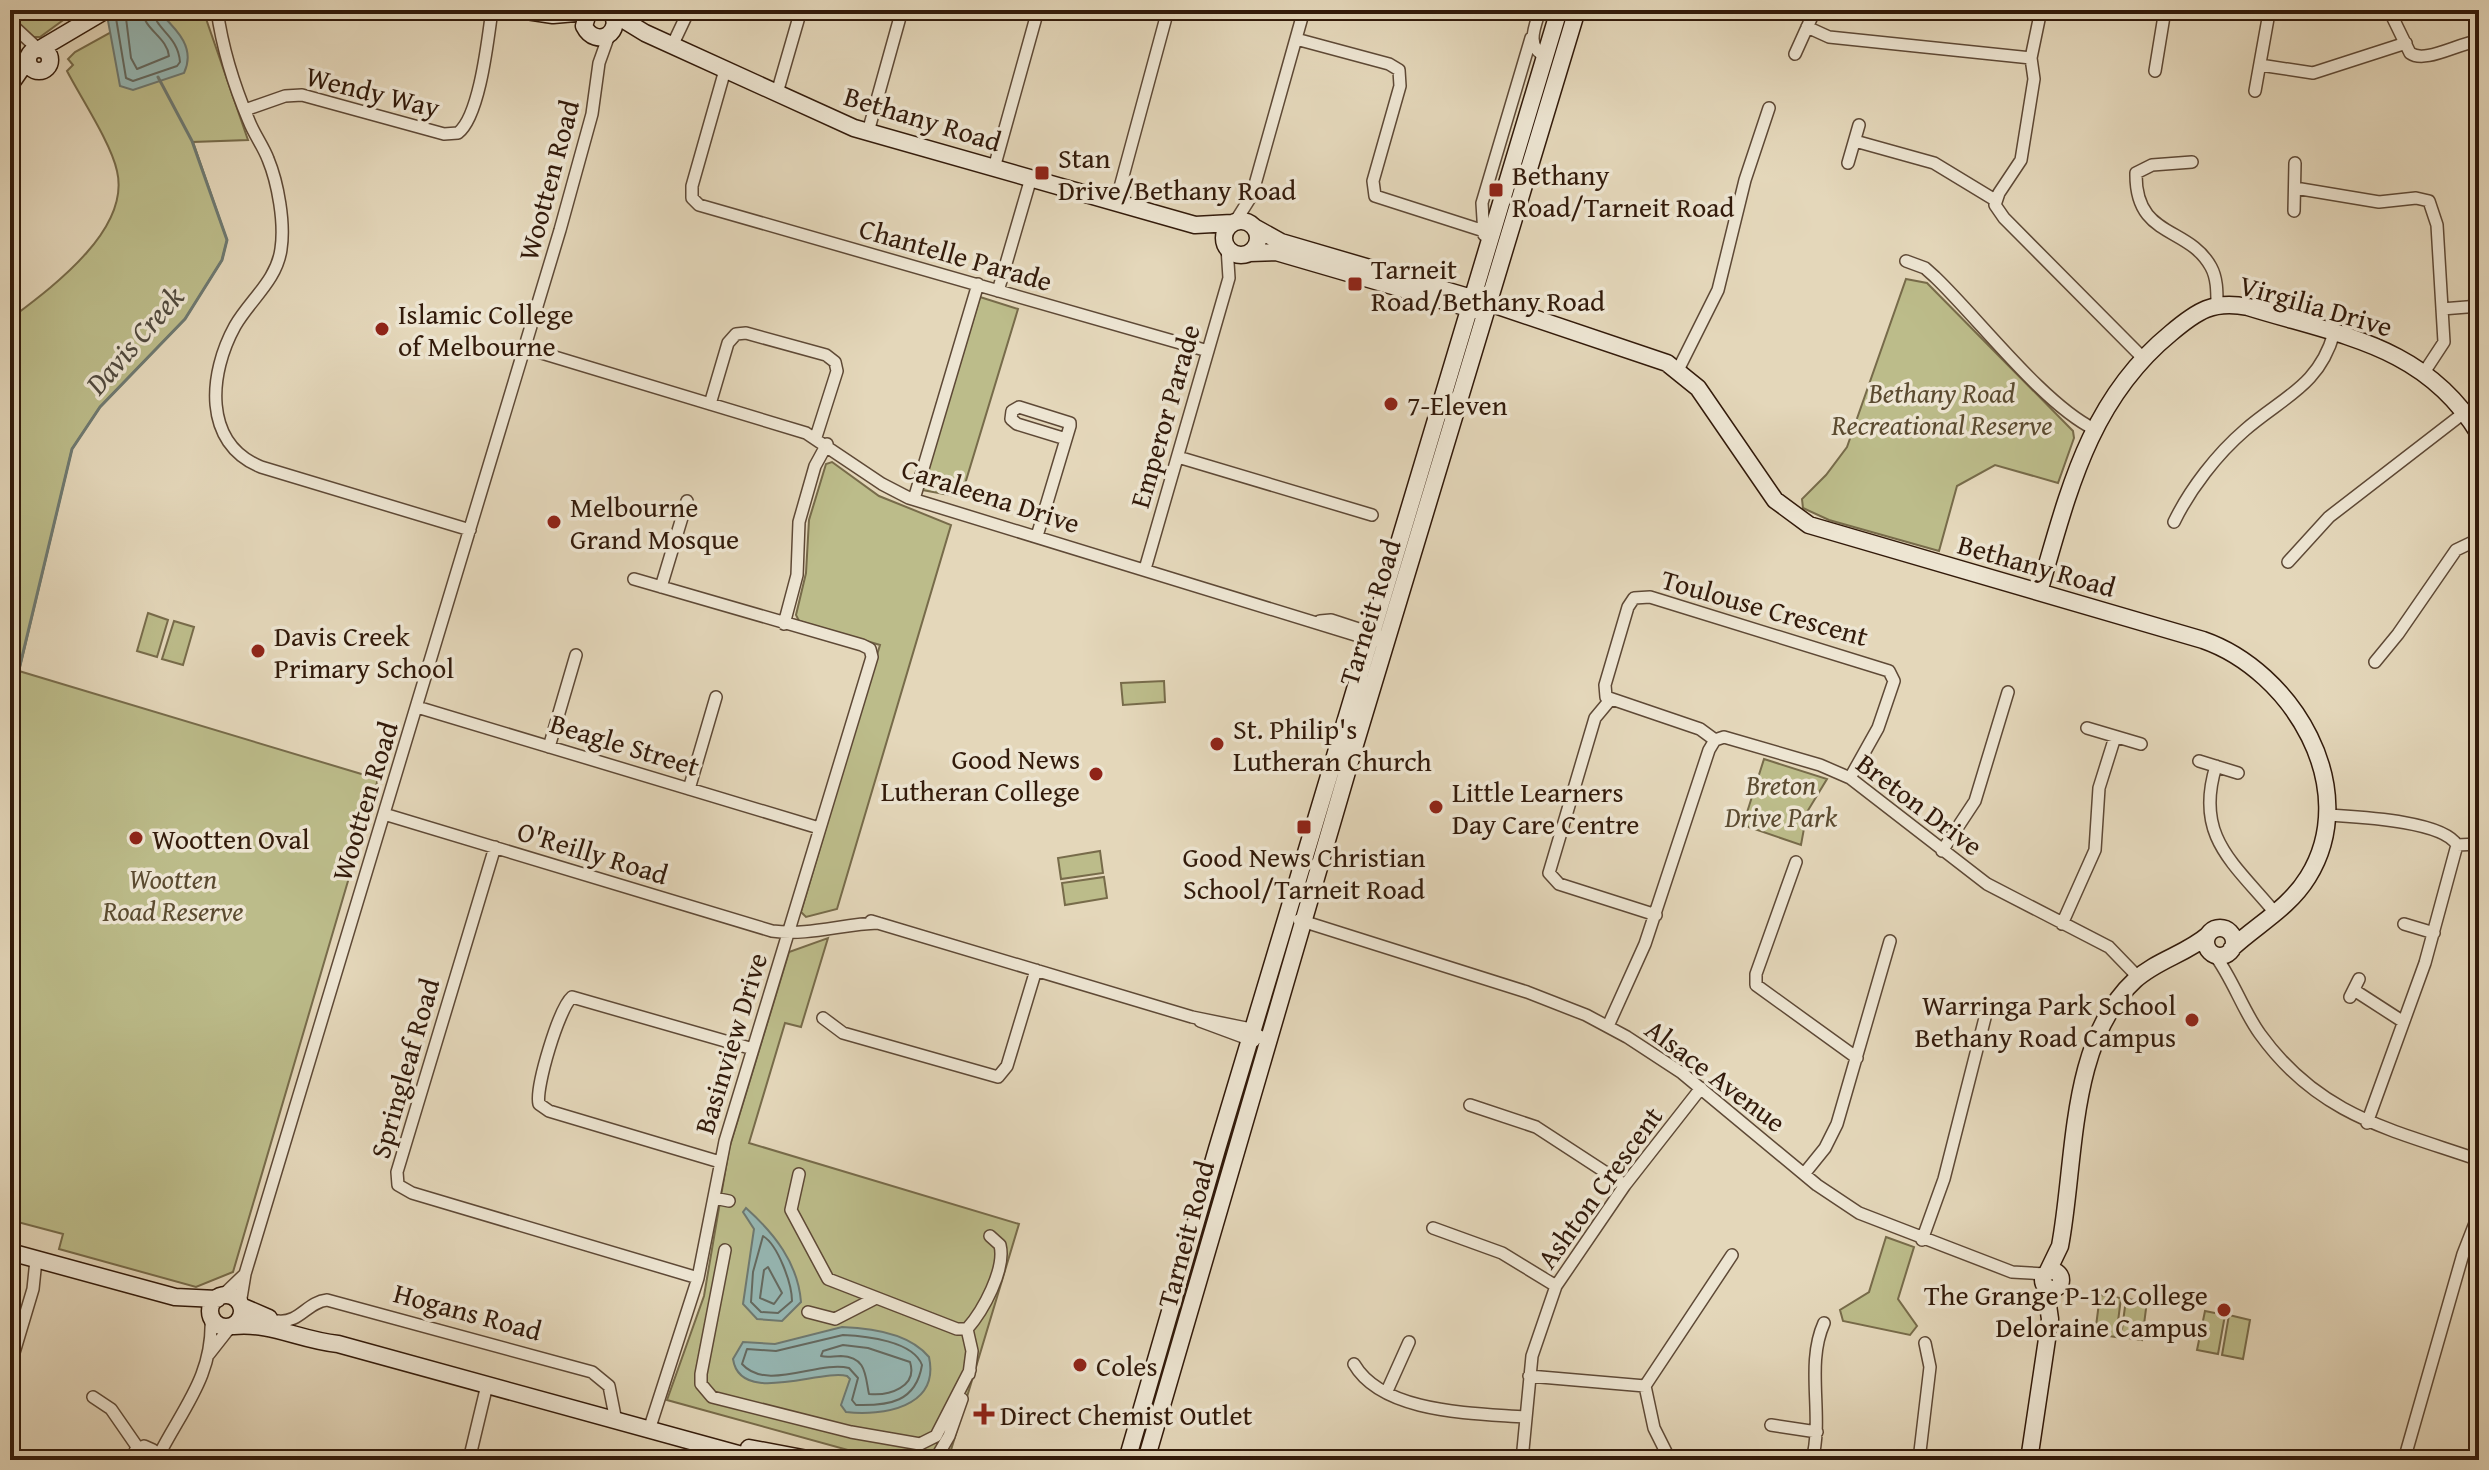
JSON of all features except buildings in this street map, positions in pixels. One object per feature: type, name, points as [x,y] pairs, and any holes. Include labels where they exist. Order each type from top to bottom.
[{"type":"street","points":[[13,83],[37,57],[106,10]]},
{"type":"street","name":"Wendy Way","points":[[245,110],[285,96],[302,95],[444,134],[458,133],[467,122],[478,85],[492,10]]},
{"type":"street","points":[[520,10],[553,15],[588,11]]},
{"type":"street","points":[[672,46],[689,10]]},
{"type":"street","points":[[777,93],[801,10]]},
{"type":"street","points":[[868,132],[902,10]]},
{"type":"street","points":[[994,168],[1038,10]]},
{"type":"street","points":[[1116,202],[1168,10]]},
{"type":"street","points":[[1243,224],[1304,10]]},
{"type":"street","name":"Tarneit Road","points":[[1485,233],[1482,203],[1540,10]]},
{"type":"street","name":"Tarneit Road","points":[[1146,1460],[1303,924],[1377,638],[1470,303],[1485,233],[1559,10]]},
{"type":"street","points":[[1531,38],[1538,52],[1545,56],[1558,49],[1570,10]]},
{"type":"street","name":"Tarneit Road","points":[[1127,1460],[1286,920],[1488,308],[1577,10]]},
{"type":"street","points":[[1995,200],[2021,160],[2034,79],[2031,58],[2041,10]]},
{"type":"street","points":[[2155,71],[2165,10]]},
{"type":"street","points":[[2389,10],[2410,53],[2422,59],[2453,45],[2479,41]]},
{"type":"street","points":[[588,11],[583,21],[588,33]]},
{"type":"street","points":[[611,34],[616,23],[612,12]]},
{"type":"street","name":"Bethany Road","points":[[612,12],[672,46],[868,132],[1195,225],[1243,224],[1281,242],[1470,303]]},
{"type":"street","points":[[1795,54],[1814,12]]},
{"type":"street","points":[[2255,91],[2269,13]]},
{"type":"street","points":[[216,14],[245,110],[271,165],[282,244],[275,270],[235,328],[221,360],[216,408],[223,436],[240,456],[261,467],[470,530]]},
{"type":"street","points":[[553,15],[588,33]]},
{"type":"street","points":[[1807,27],[1829,37],[2031,58]]},
{"type":"street","points":[[14,28],[37,57]]},
{"type":"street","name":"Bethany Road","points":[[588,33],[600,38],[611,34],[645,33]]},
{"type":"street","name":"Wootten Road","points":[[588,33],[599,63]]},
{"type":"street","name":"Wootten Road","points":[[241,1305],[245,1274],[525,348],[592,114],[599,63],[611,34]]},
{"type":"street","points":[[1296,39],[1389,64],[1399,70],[1401,80],[1373,191],[1386,202],[1485,233]]},
{"type":"street","points":[[2260,65],[2313,73],[2406,43]]},
{"type":"street","name":"Chantelle Parade","points":[[725,70],[692,186],[692,198],[703,207],[1208,351]]},
{"type":"street","points":[[1678,370],[1718,290],[1745,180],[1769,108]]},
{"type":"street","points":[[1848,163],[1859,125]]},
{"type":"street","points":[[1855,141],[1934,163],[1995,200],[2004,218],[2142,357]]},
{"type":"street","points":[[2192,162],[2152,165],[2136,173],[2136,182],[2150,219],[2159,229],[2192,245],[2209,263],[2216,278],[2217,304]]},
{"type":"street","points":[[2294,211],[2295,163]]},
{"type":"street","points":[[998,291],[1031,178]]},
{"type":"street","points":[[2295,188],[2379,202],[2416,198],[2429,201],[2437,225],[2444,342],[2425,371]]},
{"type":"street","points":[[1243,224],[1258,241],[1248,254],[1233,253],[1226,246],[1226,230],[1243,224]]},
{"type":"street","name":"Bethany Road","points":[[1195,225],[1226,246]]},
{"type":"street","name":"Emperor Parade","points":[[1145,569],[1229,278],[1226,246]]},
{"type":"street","name":"Bethany Road","points":[[1248,254],[1276,252],[1470,303],[1648,355],[1678,370],[1706,399],[1764,485],[1797,519],[1826,532],[2216,644],[2257,668],[2283,696],[2313,746],[2324,777],[2327,815],[2321,848],[2309,876],[2276,914],[2219,948]]},
{"type":"street","name":"Emperor Parade","points":[[1229,278],[1248,254]]},
{"type":"street","points":[[1906,261],[1935,277],[2036,381],[2075,418],[2094,429]]},
{"type":"street","points":[[914,499],[978,284]]},
{"type":"street","name":"Virgilia Drive","points":[[2039,592],[2075,473],[2094,429],[2142,357],[2198,310],[2217,304],[2248,307],[2383,349],[2425,371],[2465,412],[2479,434]]},
{"type":"street","points":[[2442,309],[2479,306]]},
{"type":"street","points":[[710,404],[728,343],[736,334],[744,332],[826,355],[835,362],[837,371],[822,441],[799,522],[797,575],[784,624]]},
{"type":"street","points":[[2174,522],[2185,501],[2229,445],[2320,370],[2334,333]]},
{"type":"street","name":"Caraleena Drive","points":[[525,348],[822,441],[882,484],[914,499],[1377,638]]},
{"type":"street","points":[[1037,536],[1070,426],[1065,420],[1019,407],[1012,411],[1011,419],[1017,424],[1066,439]]},
{"type":"street","points":[[2288,562],[2329,517],[2465,412]]},
{"type":"street","points":[[1178,457],[1372,515]]},
{"type":"street","points":[[661,587],[687,501]]},
{"type":"street","points":[[2375,662],[2456,550],[2479,539]]},
{"type":"street","name":"Basinview Drive","points":[[634,579],[843,642],[864,655],[865,672],[720,1162],[698,1278],[657,1432]]},
{"type":"street","name":"Toulouse Crescent","points":[[1610,700],[1604,693],[1605,685],[1628,607],[1639,597],[1650,597],[1881,667],[1893,675],[1893,687],[1878,728],[1850,778]]},
{"type":"street","points":[[549,747],[576,655]]},
{"type":"street","points":[[1942,851],[1975,801],[2008,692]]},
{"type":"street","points":[[689,789],[716,697]]},
{"type":"street","points":[[1608,1026],[1631,981],[1656,915],[1715,740],[1700,729],[1610,700],[1595,718],[1549,873],[1559,884],[1656,915]]},
{"type":"street","name":"Beagle Street","points":[[417,707],[819,828]]},
{"type":"street","points":[[2087,728],[2141,744]]},
{"type":"street","points":[[2062,924],[2095,850],[2099,788],[2115,737]]},
{"type":"street","name":"Breton Drive","points":[[1715,740],[1730,738],[1820,765],[1850,778],[1942,851],[2003,894],[2118,953],[2138,977]]},
{"type":"street","points":[[2199,761],[2238,773]]},
{"type":"street","points":[[2216,766],[2208,799],[2211,827],[2276,914]]},
{"type":"street","name":"O'Reilly Road","points":[[384,814],[764,929],[789,932],[842,918],[861,918],[1268,1041]]},
{"type":"street","points":[[2327,815],[2403,823],[2449,836],[2457,845]]},
{"type":"street","points":[[2457,845],[2479,844]]},
{"type":"street","points":[[2367,1123],[2434,933],[2457,845]]},
{"type":"street","name":"Springleaf Road","points":[[495,847],[397,1172],[398,1185],[412,1193],[698,1278]]},
{"type":"street","points":[[1796,862],[1756,974],[1756,985],[1857,1058]]},
{"type":"street","name":"Alsace Avenue","points":[[1286,920],[1546,998],[1608,1026],[1701,1088],[1804,1174],[1859,1213],[1922,1240],[2027,1275],[2050,1279]]},
{"type":"street","points":[[2404,923],[2434,933]]},
{"type":"street","points":[[2252,930],[2218,928],[2219,948],[2231,981],[2257,1030],[2278,1058],[2317,1094],[2367,1123],[2479,1160]]},
{"type":"street","points":[[1804,1174],[1835,1131],[1890,941]]},
{"type":"street","points":[[2029,1460],[2050,1309],[2050,1279],[2058,1253],[2090,1051],[2112,1006],[2138,977],[2189,948],[2219,948]]},
{"type":"street","points":[[823,1018],[843,1033],[998,1077],[1007,1066],[1036,970]]},
{"type":"street","points":[[2354,989],[2380,1010],[2402,1021]]},
{"type":"street","points":[[720,1162],[549,1111],[539,1104],[539,1090],[563,1009],[572,997],[753,1049]]},
{"type":"street","points":[[1922,1240],[1944,1179],[1988,1006]]},
{"type":"street","name":"Ashton Crescent","points":[[1522,1460],[1529,1376],[1538,1334],[1556,1286],[1625,1185],[1701,1088]]},
{"type":"street","points":[[1470,1105],[1536,1127],[1625,1185]]},
{"type":"street","points":[[799,1174],[791,1210],[822,1272],[833,1284],[957,1329],[967,1329]]},
{"type":"street","points":[[714,1198],[729,1201]]},
{"type":"street","points":[[2404,1460],[2463,1254],[2479,1213]]},
{"type":"street","points":[[1433,1228],[1502,1253],[1556,1286]]},
{"type":"street","points":[[967,1329],[981,1310],[1002,1257],[1000,1245],[990,1236]]},
{"type":"street","points":[[725,1250],[701,1374],[701,1384],[712,1397],[851,1432],[920,1444],[936,1436],[970,1370]]},
{"type":"street","points":[[10,1252],[175,1297],[211,1316],[220,1326],[265,1324],[304,1339],[338,1344]]},
{"type":"street","points":[[1670,1460],[1654,1428],[1645,1386],[1732,1255]]},
{"type":"street","points":[[10,1366],[41,1261]]},
{"type":"street","name":"Wootten Road","points":[[219,1298],[245,1274]]},
{"type":"street","points":[[175,1297],[234,1297],[253,1314],[338,1344],[760,1460]]},
{"type":"street","points":[[157,1460],[191,1404],[208,1356],[211,1307],[219,1298]]},
{"type":"street","points":[[808,1312],[835,1319],[875,1299]]},
{"type":"street","name":"Hogans Road","points":[[278,1321],[296,1319],[314,1303],[327,1300],[592,1372],[609,1386],[616,1421]]},
{"type":"street","points":[[208,1356],[242,1315],[241,1305]]},
{"type":"street","points":[[1812,1460],[1817,1432],[1817,1346],[1824,1323]]},
{"type":"street","points":[[935,1460],[949,1436],[970,1370],[971,1339],[967,1329]]},
{"type":"street","points":[[1387,1391],[1409,1342]]},
{"type":"street","points":[[1919,1460],[1930,1367],[1925,1343]]},
{"type":"street","points":[[1354,1364],[1365,1379],[1427,1408],[1525,1417]]},
{"type":"street","points":[[1529,1376],[1645,1386]]},
{"type":"street","points":[[469,1460],[491,1386]]},
{"type":"street","points":[[93,1397],[111,1409],[136,1454]]},
{"type":"street","points":[[1771,1425],[1817,1432]]},
{"type":"street","points":[[657,1432],[813,1460]]},
{"type":"street","points":[[136,1454],[170,1435]]},
{"type":"street","points":[[136,1454],[154,1451],[157,1460]]},
{"type":"green space","points":[[10,10],[77,10],[40,37],[33,37],[21,28]]},
{"type":"green space","name":"Wootten Road Reserve","points":[[134,10],[204,13],[248,140],[193,142],[227,240],[222,260],[185,319],[100,407],[72,449],[19,671],[378,779],[233,1272],[196,1287],[59,1249],[63,1234],[10,1220],[10,319],[84,256],[112,215],[118,193],[114,160],[67,71],[73,65],[68,59],[75,52],[135,19]]},
{"type":"green space","name":"Bethany Road Recreational Reserve","points":[[1906,279],[1927,283],[2073,431],[2074,438],[2058,483],[1995,465],[1957,486],[1939,551],[1829,520],[1803,508],[1802,499],[1826,475],[1847,447]]},
{"type":"green space","points":[[980,297],[1018,309],[961,497],[922,490]]},
{"type":"green space","points":[[832,462],[879,496],[951,525],[837,909],[806,917],[801,912],[880,645],[799,621],[796,615],[806,573],[809,520],[826,464]]},
{"type":"green space","points":[[148,613],[168,620],[157,657],[137,651]]},
{"type":"green space","points":[[174,621],[194,627],[183,665],[162,659]]},
{"type":"green space","points":[[1164,681],[1165,702],[1123,705],[1121,683]]},
{"type":"green space","name":"Breton Drive Park","points":[[1764,759],[1827,779],[1807,812],[1801,845],[1743,825]]},
{"type":"green space","points":[[1100,851],[1103,873],[1061,879],[1058,858]]},
{"type":"green space","points":[[1104,877],[1107,898],[1065,905],[1062,883]]},
{"type":"green space","points":[[828,938],[801,1027],[785,1023],[749,1143],[1019,1224],[948,1460],[884,1460],[667,1400],[704,1296],[729,1149],[789,952]]},
{"type":"green space","points":[[1886,1237],[1914,1247],[1898,1299],[1917,1326],[1910,1335],[1843,1321],[1840,1310],[1869,1292]]},
{"type":"green space","points":[[2100,1295],[2121,1298],[2116,1337],[2095,1334]]},
{"type":"green space","points":[[2126,1299],[2147,1301],[2142,1340],[2121,1337]]},
{"type":"green space","points":[[2205,1311],[2225,1315],[2218,1354],[2197,1350]]},
{"type":"green space","points":[[2229,1315],[2250,1320],[2243,1359],[2222,1355]]},
{"type":"water","points":[[106,10],[160,13],[183,40],[188,55],[184,73],[133,90],[120,86]]},
{"type":"water","points":[[746,1208],[775,1238],[795,1274],[801,1302],[782,1321],[757,1319],[743,1304],[754,1229],[743,1212]]},
{"type":"water","points":[[842,1327],[889,1334],[921,1349],[929,1357],[930,1374],[926,1388],[917,1398],[891,1410],[846,1412],[841,1405],[850,1379],[847,1376],[765,1383],[750,1380],[739,1373],[733,1359],[743,1342],[775,1344]]},
{"type":"waterway","name":"Davis Creek","points":[[10,707],[72,449],[100,407],[185,319],[222,260],[227,240],[192,141],[158,77]]},
{"type":"place","name":"Stan Drive/Bethany Road","points":[[1042,173]]},
{"type":"place","name":"Bethany Road/Tarneit Road","points":[[1496,190]]},
{"type":"place","name":"Tarneit Road/Bethany Road","points":[[1355,284]]},
{"type":"place","name":"Islamic College of Melbourne","points":[[382,329]]},
{"type":"place","name":"7-Eleven","points":[[1391,404]]},
{"type":"place","name":"Melbourne Grand Mosque","points":[[554,522]]},
{"type":"place","name":"Davis Creek Primary School","points":[[258,651]]},
{"type":"place","name":"St. Philip's Lutheran Church","points":[[1217,744]]},
{"type":"place","name":"Good News Lutheran College","points":[[1096,774]]},
{"type":"place","name":"Little Learners Day Care Centre","points":[[1436,807]]},
{"type":"place","name":"Good News Christian School/Tarneit Road","points":[[1304,827]]},
{"type":"place","name":"Wootten Oval","points":[[136,838]]},
{"type":"place","name":"Warringa Park School Bethany Road Campus","points":[[2192,1020]]},
{"type":"place","name":"The Grange P-12 College Deloraine Campus","points":[[2224,1310]]},
{"type":"place","name":"Coles","points":[[1080,1365]]},
{"type":"place","name":"Direct Chemist Outlet","points":[[984,1414]]}]
